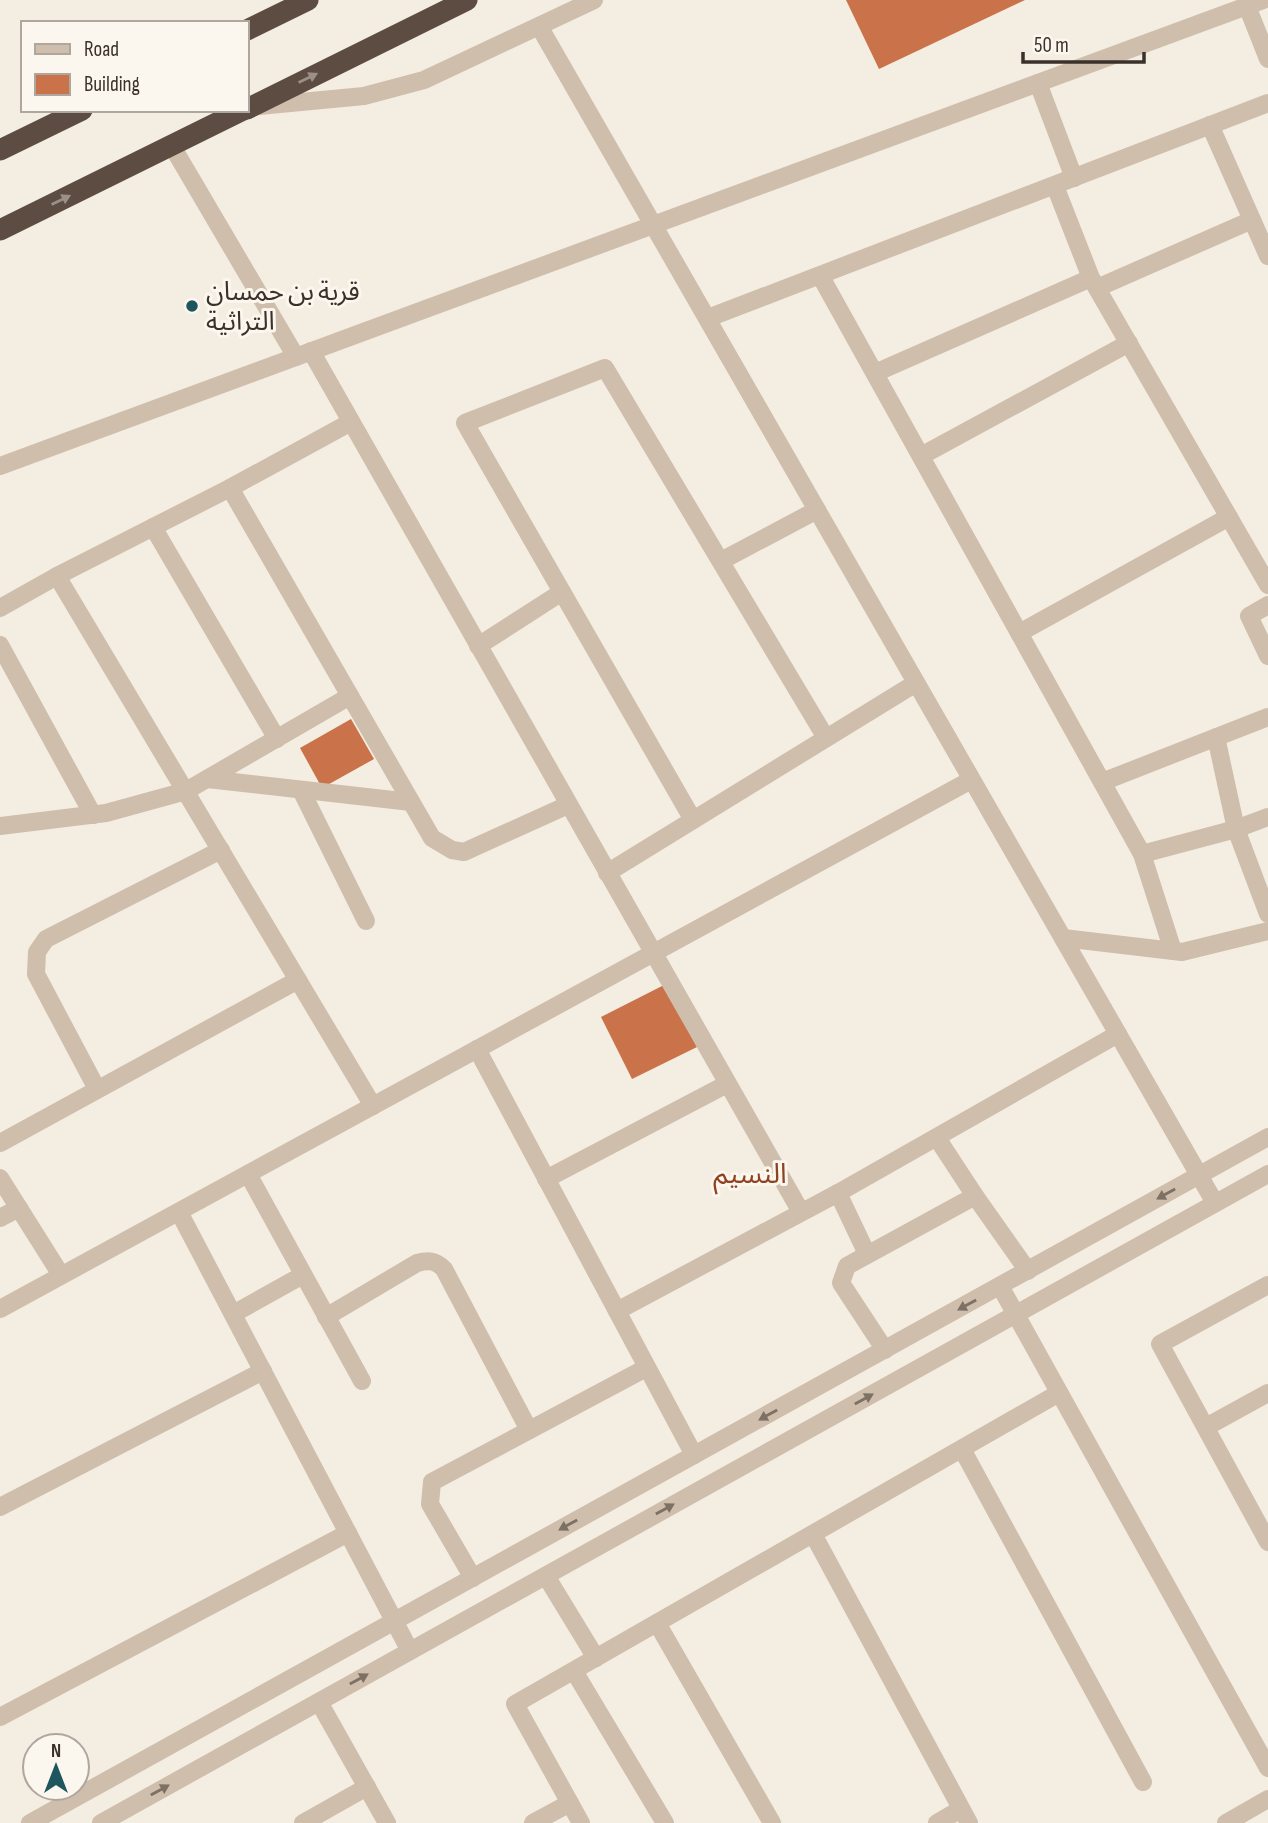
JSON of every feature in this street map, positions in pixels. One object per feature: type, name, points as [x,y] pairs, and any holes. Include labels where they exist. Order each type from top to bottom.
[{"type":"highway","points":[[248,30],[308,0]]},
{"type":"highway","points":[[248,108],[467,0]]},
{"type":"highway","points":[[0,150],[78,112]]},
{"type":"highway","points":[[0,230],[239,112]]},
{"type":"street","points":[[248,108],[364,96],[424,79],[594,0]]},
{"type":"street","points":[[0,466],[1255,3],[1268,59]]},
{"type":"street","points":[[539,26],[1216,1203]]},
{"type":"street","points":[[1038,83],[1074,178]]},
{"type":"street","points":[[708,318],[1268,103]]},
{"type":"street","points":[[1210,125],[1268,257]]},
{"type":"street","points":[[172,146],[303,354],[351,422],[801,1212]]},
{"type":"street","points":[[1055,186],[1094,283],[1268,585]]},
{"type":"street","points":[[875,373],[1252,220]]},
{"type":"street","points":[[821,276],[1142,854],[1173,951]]},
{"type":"street","points":[[921,456],[1129,343]]},
{"type":"street","points":[[693,820],[464,423],[605,368],[826,738]]},
{"type":"street","points":[[0,608],[351,422]]},
{"type":"street","points":[[230,488],[432,838],[452,850],[464,852],[568,805]]},
{"type":"street","points":[[721,561],[817,510]]},
{"type":"street","points":[[1019,633],[1229,517]]},
{"type":"street","points":[[153,527],[277,739]]},
{"type":"street","points":[[57,576],[373,1106]]},
{"type":"street","points":[[478,646],[562,592]]},
{"type":"street","points":[[1268,605],[1249,615],[1268,656]]},
{"type":"street","points":[[0,645],[93,815]]},
{"type":"street","points":[[607,873],[916,683]]},
{"type":"street","points":[[0,826],[93,815],[186,792],[350,696]]},
{"type":"street","points":[[1101,782],[1268,717]]},
{"type":"street","points":[[1216,737],[1236,829],[1268,914]]},
{"type":"street","points":[[207,779],[411,802]]},
{"type":"street","points":[[0,1309],[971,780]]},
{"type":"street","points":[[300,790],[366,922]]},
{"type":"street","points":[[1142,854],[1236,829],[1268,817]]},
{"type":"street","points":[[97,1089],[36,974],[37,952],[46,939],[221,850]]},
{"type":"street","points":[[1063,938],[1182,952],[1268,931]]},
{"type":"street","points":[[0,1143],[298,980]]},
{"type":"street","points":[[617,1311],[838,1193],[1118,1034]]},
{"type":"street","points":[[477,1049],[694,1455]]},
{"type":"street","points":[[546,1179],[727,1084]]},
{"type":"street","points":[[30,1823],[1268,1137]]},
{"type":"street","points":[[937,1138],[1028,1271]]},
{"type":"street","points":[[248,1174],[362,1381]]},
{"type":"street","points":[[101,1823],[1268,1174]]},
{"type":"street","points":[[0,1178],[61,1275]]},
{"type":"street","points":[[838,1193],[867,1254]]},
{"type":"street","points":[[884,1350],[841,1283],[846,1266],[975,1196]]},
{"type":"street","points":[[0,1218],[19,1208]]},
{"type":"street","points":[[179,1212],[410,1651]]},
{"type":"street","points":[[326,1317],[417,1263],[427,1260],[437,1262],[444,1269],[529,1430]]},
{"type":"street","points":[[233,1314],[303,1275]]},
{"type":"street","points":[[1268,1284],[1160,1343],[1206,1427],[1261,1513],[1268,1542]]},
{"type":"street","points":[[1000,1286],[1268,1769]]},
{"type":"street","points":[[473,1578],[430,1504],[432,1482],[646,1368]]},
{"type":"street","points":[[0,1507],[263,1371]]},
{"type":"street","points":[[581,1823],[515,1704],[1059,1393]]},
{"type":"street","points":[[1206,1427],[1268,1393]]},
{"type":"street","points":[[962,1449],[1143,1782]]},
{"type":"street","points":[[0,1717],[348,1532]]},
{"type":"street","points":[[813,1534],[965,1816],[937,1823]]},
{"type":"street","points":[[546,1576],[596,1658]]},
{"type":"street","points":[[657,1623],[772,1823]]},
{"type":"street","points":[[574,1671],[665,1823]]},
{"type":"street","points":[[319,1702],[387,1823]]},
{"type":"street","points":[[303,1823],[367,1787]]},
{"type":"street","points":[[1226,1823],[1268,1799]]},
{"type":"street","points":[[533,1823],[570,1803]]},
{"type":"building","points":[[846,0],[1025,0],[879,69]]},
{"type":"building","points":[[351,719],[374,759],[322,788],[300,748]]},
{"type":"building","points":[[666,984],[697,1047],[632,1079],[601,1017]]},
{"type":"place","name":"قرية بن حمسان التراثية","points":[[192,306]]},
{"type":"district","name":"النسيم","points":[[750,1173]]}]
